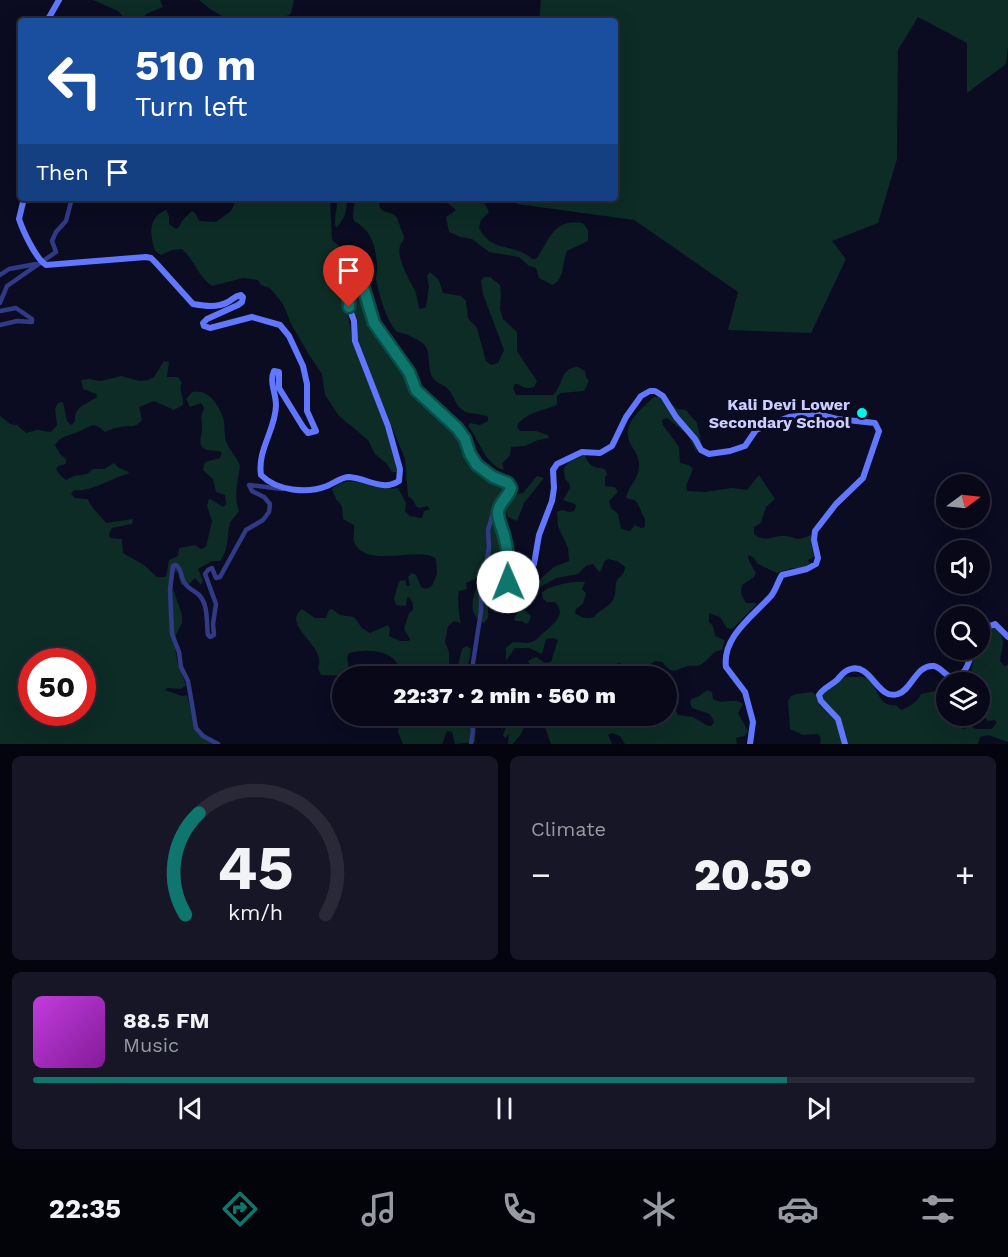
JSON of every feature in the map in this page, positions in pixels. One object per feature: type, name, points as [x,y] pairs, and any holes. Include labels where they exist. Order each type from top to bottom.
[{"type":"main road","points":[[49,18],[59,0]]},
{"type":"main road","points":[[23,201],[19,219],[42,263],[52,266],[151,258],[193,304],[213,306],[228,302],[236,296],[243,297],[242,302],[238,305],[207,319],[203,323],[204,326],[210,328],[252,317],[280,326],[288,336],[303,366],[307,384],[307,411],[316,431],[308,433],[303,427],[279,388],[279,372],[274,371],[272,382],[276,406],[264,445],[260,468],[264,478],[299,491],[320,488],[345,477],[380,485],[399,481],[400,469],[388,426],[355,341],[354,321],[349,307],[349,291],[352,278],[356,277],[362,283],[374,323],[409,372],[416,390],[457,428],[465,439],[477,465],[493,477],[508,483],[511,488],[498,509],[498,516],[509,559],[507,596],[512,598],[534,564],[539,535],[552,501],[553,470],[557,464],[582,452],[600,453],[612,446],[626,417],[641,396],[647,392],[655,391],[663,396],[701,450],[709,454],[745,446],[756,430],[789,417],[818,414],[837,419],[871,422],[878,426],[879,431],[866,473],[815,531],[814,540],[818,558],[816,564],[807,569],[782,574],[772,594],[742,626],[728,651],[726,668],[743,689],[752,717],[750,744]]},
{"type":"main road","points":[[990,626],[995,624],[1008,637]]},
{"type":"main road","points":[[845,744],[838,719],[821,701],[819,695],[846,671],[854,668],[861,669],[886,693],[897,694],[921,671],[929,667],[937,667],[949,676],[961,675],[969,660]]},
{"type":"street","points":[[0,303],[7,286],[56,252],[52,241],[56,232],[66,221],[71,201]]},
{"type":"street","points":[[0,275],[9,269],[42,263]]},
{"type":"street","points":[[0,311],[16,308],[33,322],[17,321],[0,325]]},
{"type":"street","points":[[218,744],[203,736],[196,728],[188,681],[181,667],[179,652],[172,634],[173,566],[180,567],[182,578],[189,590],[197,592],[204,602],[208,635],[210,637],[214,635],[213,624],[216,609],[205,574],[212,568],[216,578],[220,577],[246,530],[263,520],[271,508],[267,500],[255,493],[249,485],[288,488]]},
{"type":"street","points":[[473,666],[489,548],[488,530],[495,507],[503,499]]},
{"type":"street","points":[[471,744],[472,726]]},
{"type":"green space","points":[[93,0],[160,0],[163,7],[146,14],[143,18],[125,18],[118,11]]},
{"type":"green space","points":[[199,0],[294,0],[291,13],[280,18],[226,18]]},
{"type":"green space","points":[[541,0],[1008,0],[1008,47],[1006,64],[967,93],[967,43],[918,17],[898,50],[897,159],[878,223],[832,241],[846,259],[811,333],[728,330],[738,292],[634,220],[517,204],[518,201],[618,201],[618,18],[539,18]]},
{"type":"green space","points":[[236,201],[330,201],[332,240],[344,250],[347,257],[345,296],[352,338],[400,460],[397,472],[392,472],[387,464],[375,454],[368,440],[339,416],[325,395],[322,374],[291,324],[283,304],[270,288],[261,285],[258,280],[243,278],[212,286],[204,279],[182,249],[161,255],[155,251],[151,228],[160,213],[166,210],[169,224],[176,229],[192,211],[199,221],[216,222],[231,211]]},
{"type":"green space","points":[[337,201],[347,201],[346,211],[336,228],[335,221]]},
{"type":"green space","points":[[354,201],[381,201],[379,203],[382,210],[395,215],[404,237],[399,251],[400,257],[416,293],[419,308],[426,307],[429,286],[427,276],[430,272],[439,280],[443,293],[461,296],[466,301],[468,318],[477,328],[486,361],[491,365],[498,363],[504,350],[483,294],[481,281],[484,277],[490,277],[500,285],[500,309],[503,319],[517,332],[517,351],[537,381],[534,387],[529,388],[515,384],[513,388],[516,395],[553,395],[568,370],[578,367],[585,371],[589,381],[584,391],[561,393],[557,396],[557,405],[535,412],[520,422],[517,426],[520,431],[536,431],[548,435],[549,438],[525,446],[511,447],[510,455],[502,464],[504,470],[497,467],[487,457],[468,426],[470,423],[480,425],[488,421],[488,417],[461,409],[448,389],[432,377],[427,349],[424,345],[410,336],[397,332],[393,327],[386,314],[376,279],[374,245],[365,229],[354,221]]},
{"type":"green space","points":[[445,201],[484,201],[489,212],[481,220],[479,228],[484,236],[497,245],[518,251],[532,259],[536,259],[553,232],[565,224],[583,223],[588,230],[588,241],[567,251],[561,275],[552,285],[539,278],[536,268],[529,266],[519,257],[489,252],[472,239],[449,232],[446,217],[456,210]]},
{"type":"green space","points":[[354,284],[358,284],[375,333],[398,363],[417,399],[458,424],[465,432],[481,464],[490,473],[510,482],[517,494],[523,493],[537,476],[544,478],[524,503],[517,521],[508,517],[504,506],[502,521],[511,538],[515,560],[506,598],[495,613],[491,598],[488,597],[488,618],[484,623],[477,618],[474,612],[473,598],[483,568],[475,579],[466,583],[467,589],[459,591],[458,607],[461,623],[454,621],[448,626],[445,642],[449,652],[449,666],[398,666],[392,658],[381,652],[361,651],[349,653],[348,666],[332,666],[332,675],[321,675],[317,652],[297,622],[297,616],[302,609],[315,618],[326,618],[329,610],[332,609],[340,615],[354,617],[362,628],[370,633],[388,625],[389,636],[400,641],[409,641],[404,629],[409,613],[413,610],[413,603],[409,597],[406,606],[396,605],[394,599],[399,581],[405,580],[407,586],[410,586],[408,577],[412,573],[416,575],[421,587],[426,589],[432,586],[437,574],[436,559],[429,555],[382,556],[362,551],[354,542],[354,525],[343,519],[342,506],[332,489],[348,482],[398,488],[406,503],[405,511],[410,516],[422,518],[424,511],[430,509],[427,506],[419,508],[408,496],[405,459],[361,352]]},
{"type":"green space","points":[[164,361],[169,362],[167,377],[178,377],[182,383],[183,405],[174,410],[154,401],[139,407],[142,420],[137,425],[117,427],[105,432],[93,425],[63,438],[55,445],[66,459],[66,464],[56,469],[66,480],[87,474],[93,469],[104,469],[114,463],[129,472],[93,487],[74,490],[71,494],[75,498],[88,499],[106,523],[133,519],[132,524],[112,528],[110,538],[122,539],[123,553],[144,565],[157,577],[166,577],[169,560],[178,556],[179,548],[195,545],[201,549],[206,547],[212,521],[207,506],[209,498],[223,507],[226,504],[225,495],[216,492],[213,479],[203,470],[205,462],[220,458],[222,452],[207,450],[201,446],[201,418],[204,408],[201,403],[190,407],[186,399],[192,392],[198,391],[209,395],[217,404],[224,421],[226,441],[240,466],[236,494],[239,511],[230,523],[227,547],[220,561],[212,561],[198,569],[203,581],[201,585],[195,578],[189,584],[181,585],[178,573],[176,571],[173,574],[173,589],[182,615],[182,623],[174,639],[177,661],[186,685],[181,689],[167,688],[165,690],[182,696],[187,695],[195,729],[218,744],[0,744],[0,416],[26,433],[37,430],[51,432],[57,425],[55,409],[58,403],[63,402],[67,421],[71,425],[75,422],[78,409],[97,397],[96,394],[83,389],[81,380],[101,381],[121,376],[140,381],[154,377]]},
{"type":"green space","points":[[654,397],[659,397],[677,409],[686,410],[697,423],[701,441],[696,451],[687,434],[667,418],[662,420],[663,425],[679,447],[680,463],[689,465],[693,469],[686,486],[687,491],[705,492],[732,488],[747,490],[759,475],[775,499],[766,507],[761,523],[754,527],[754,534],[765,539],[788,536],[798,539],[811,535],[814,557],[808,560],[812,568],[792,568],[777,573],[758,564],[753,557],[748,555],[756,573],[742,585],[741,594],[746,603],[756,603],[756,605],[732,629],[727,628],[720,617],[709,613],[709,622],[713,626],[715,636],[725,640],[722,650],[697,666],[677,670],[677,666],[666,666],[656,661],[646,666],[626,666],[619,663],[612,666],[530,666],[528,661],[536,657],[545,663],[551,662],[558,640],[553,638],[546,639],[542,654],[529,648],[515,648],[506,661],[506,648],[513,642],[527,643],[536,640],[559,617],[559,607],[555,602],[547,602],[543,599],[542,593],[545,590],[562,584],[585,582],[582,589],[586,593],[583,604],[576,609],[575,613],[584,618],[594,617],[613,600],[616,582],[625,567],[617,561],[608,559],[599,572],[593,564],[586,566],[578,574],[556,578],[530,593],[521,601],[522,608],[531,616],[529,622],[526,624],[514,619],[517,613],[514,602],[554,567],[569,561],[568,548],[558,526],[557,512],[574,511],[576,506],[563,500],[570,488],[565,479],[564,468],[569,462],[585,455],[592,466],[605,469],[607,474],[605,486],[615,487],[618,492],[609,501],[611,508],[618,514],[621,529],[630,531],[635,525],[645,527],[645,519],[637,503],[626,498],[637,475],[639,464],[630,443],[628,429],[634,417]]},
{"type":"green space","points":[[994,627],[1003,639],[1000,661],[1004,666],[1008,665],[1008,742],[988,735],[980,737],[978,744],[820,744],[821,738],[818,734],[803,735],[790,729],[788,701],[791,696],[812,692],[816,695],[820,706],[826,706],[822,693],[841,678],[864,677],[874,685],[883,701],[888,705],[896,705],[901,710],[913,704],[921,694],[936,691],[936,726],[960,726],[965,729],[971,726],[976,729],[992,729],[997,722],[990,721],[990,672],[971,672],[973,660],[990,660],[990,629]]},
{"type":"green space","points":[[466,646],[471,649],[467,666],[458,666],[462,649]]},
{"type":"green space","points":[[707,690],[712,692],[713,699],[717,701],[736,701],[743,704],[738,713],[748,731],[745,736],[736,738],[737,744],[625,744],[620,736],[612,733],[608,735],[612,744],[551,744],[544,726],[677,726],[677,713],[678,715],[693,717],[711,726],[714,722],[710,714],[692,708],[690,703],[691,699]]},
{"type":"green space","points":[[399,726],[476,726],[475,742],[455,744],[452,732],[447,731],[442,744],[403,744],[398,732]]},
{"type":"green space","points":[[506,726],[524,726],[513,744],[508,744],[509,734],[505,738],[503,735]]},
{"type":"place","name":"Kali Devi Lower Secondary School","points":[[862,413]]},
{"type":"route","points":[[349,307],[350,286],[352,278],[356,277],[362,283],[374,323],[409,372],[416,390],[457,428],[465,439],[472,459],[477,465],[496,479],[508,483],[511,488],[498,509],[509,559],[508,582]]}]
